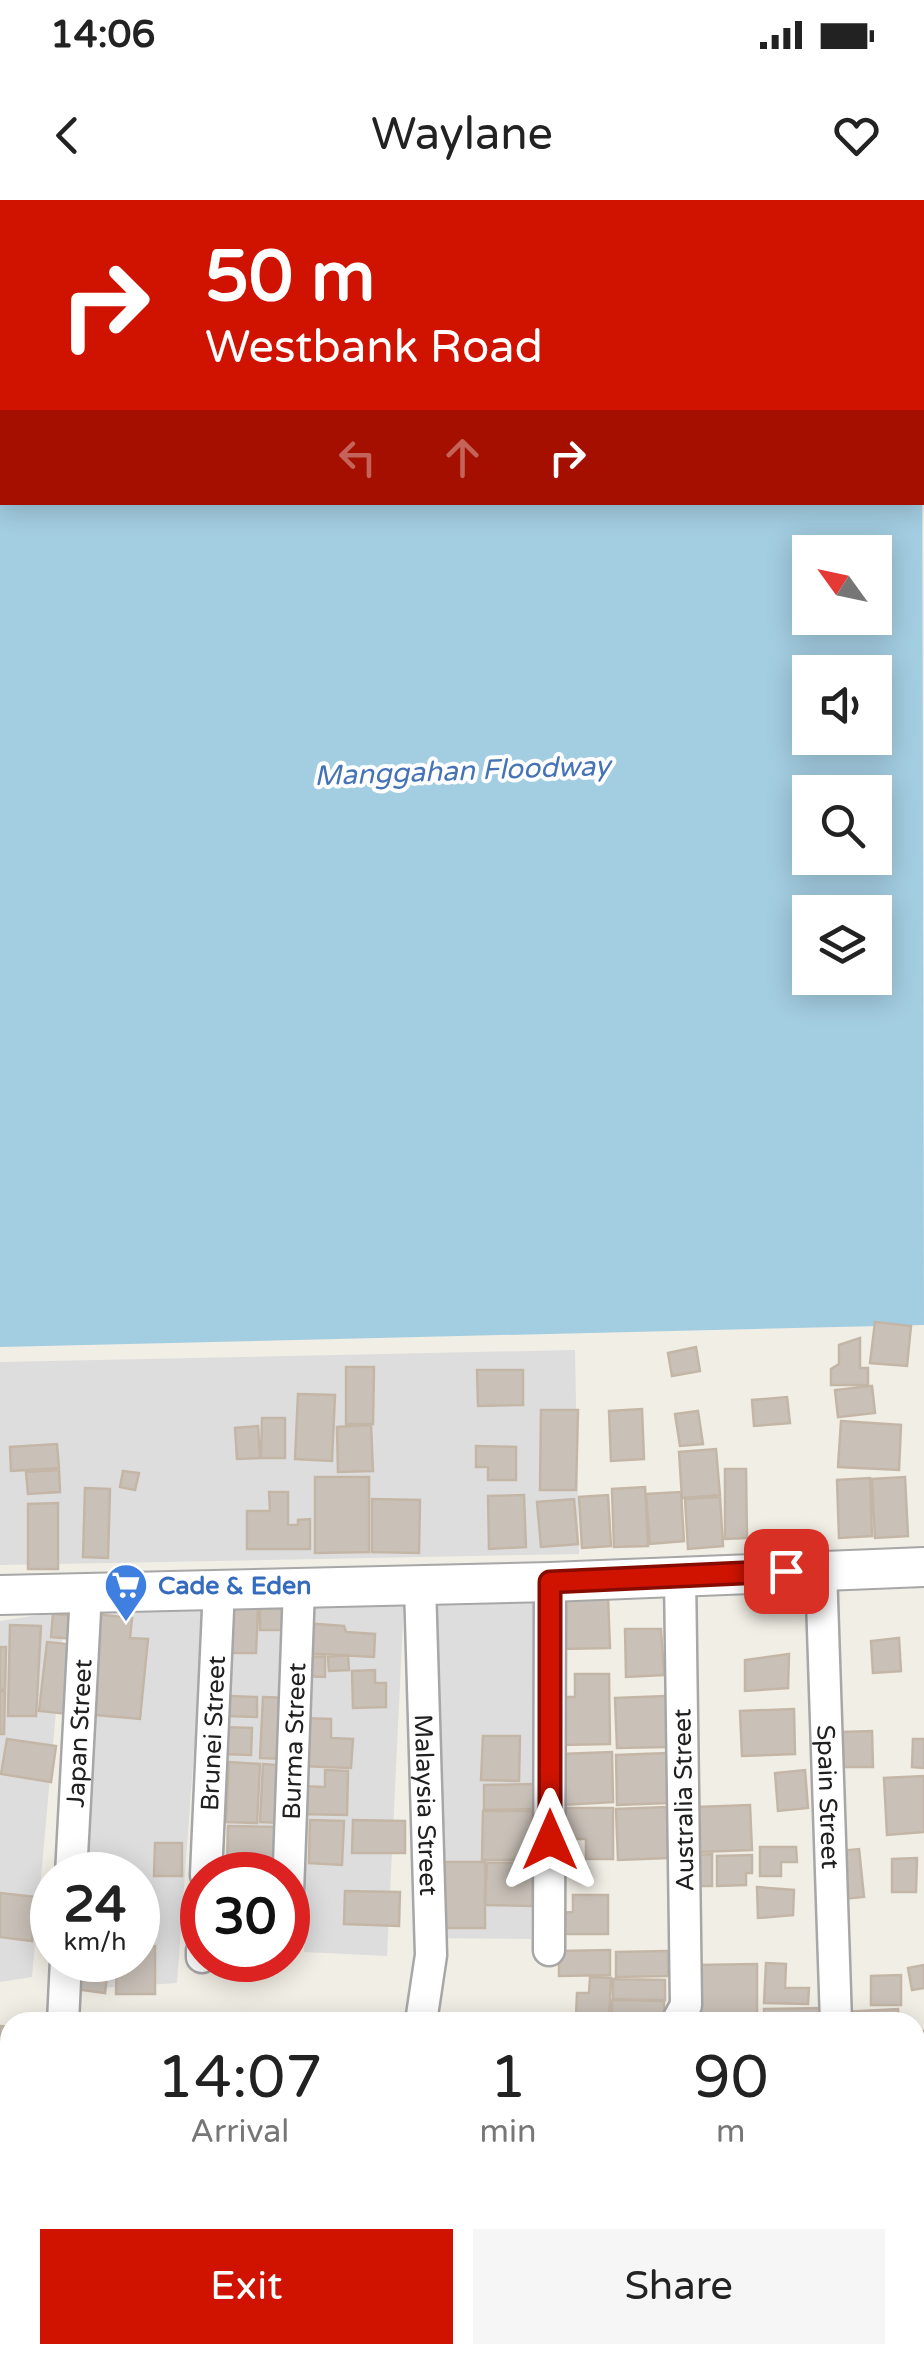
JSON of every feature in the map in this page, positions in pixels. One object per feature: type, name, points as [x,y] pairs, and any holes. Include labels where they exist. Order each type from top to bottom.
[{"type":"street","points":[[0,1595],[550,1582],[924,1567]]},
{"type":"street","name":"Spain Street","points":[[821,1569],[836,2012]]},
{"type":"street","name":"Australia Street","points":[[680,1575],[686,2005],[682,2012]]},
{"type":"street","points":[[549,1950],[550,1582]]},
{"type":"street","name":"Malaysia Street","points":[[420,1585],[430,1955],[422,2012]]},
{"type":"street","name":"Burma Street","points":[[290,1852],[300,1587]]},
{"type":"street","name":"Brunei Street","points":[[207,1852],[219,1588]]},
{"type":"street","name":"Japan Street","points":[[72,1852],[86,1592]]},
{"type":"street","points":[[63,2012],[65,1982]]},
{"type":"shaded area","points":[[575,1350],[579,1554],[0,1565],[0,1362]]},
{"type":"shaded area","points":[[540,1590],[531,1939],[431,1938],[438,1600]]},
{"type":"shaded area","points":[[205,1601],[187,1852],[180,1852],[177,1983],[70,1990],[71,1982],[160,1982],[160,1852],[81,1852],[101,1608]]},
{"type":"shaded area","points":[[404,1601],[387,1956],[310,1952],[310,1852],[307,1852],[313,1602]]},
{"type":"shaded area","points":[[284,1603],[277,1852],[226,1852],[233,1606]]},
{"type":"shaded area","points":[[65,1611],[43,1852],[30,1852],[30,1977],[0,1982],[0,1621]]},
{"type":"water","name":"Manggahan Floodway","points":[[0,505],[922,505],[924,1325],[0,1347]]},
{"type":"building","points":[[875,1322],[911,1326],[907,1366],[870,1363]]},
{"type":"building","points":[[860,1338],[860,1368],[868,1368],[868,1385],[831,1385],[831,1369],[839,1364],[839,1345]]},
{"type":"building","points":[[696,1347],[700,1371],[672,1376],[668,1353]]},
{"type":"building","points":[[346,1367],[374,1367],[373,1424],[346,1424]]},
{"type":"building","points":[[477,1370],[523,1370],[523,1405],[478,1406]]},
{"type":"building","points":[[872,1386],[875,1413],[838,1417],[835,1390]]},
{"type":"building","points":[[298,1394],[335,1395],[332,1461],[295,1459]]},
{"type":"building","points":[[787,1397],[790,1423],[754,1426],[752,1400]]},
{"type":"building","points":[[642,1409],[644,1459],[611,1461],[609,1411]]},
{"type":"building","points":[[541,1410],[578,1410],[576,1490],[540,1490]]},
{"type":"building","points":[[698,1411],[703,1444],[680,1446],[675,1414]]},
{"type":"building","points":[[262,1418],[285,1418],[285,1458],[261,1458]]},
{"type":"building","points":[[841,1421],[901,1425],[899,1470],[838,1467]]},
{"type":"building","points":[[371,1425],[373,1471],[338,1472],[337,1427]]},
{"type":"building","points":[[258,1426],[260,1458],[237,1459],[235,1428]]},
{"type":"building","points":[[57,1444],[59,1468],[11,1471],[10,1447]]},
{"type":"building","points":[[476,1446],[516,1447],[516,1480],[488,1480],[488,1467],[476,1467]]},
{"type":"building","points":[[716,1449],[720,1495],[682,1498],[679,1452]]},
{"type":"building","points":[[725,1469],[746,1469],[747,1538],[725,1539]]},
{"type":"building","points":[[59,1470],[60,1492],[28,1494],[26,1472]]},
{"type":"building","points":[[123,1471],[139,1473],[135,1490],[120,1487]]},
{"type":"building","points":[[315,1477],[369,1477],[369,1552],[315,1553]]},
{"type":"building","points":[[905,1477],[908,1536],[875,1538],[872,1479]]},
{"type":"building","points":[[870,1478],[872,1536],[839,1538],[837,1480]]},
{"type":"building","points":[[645,1487],[648,1546],[614,1547],[612,1489]]},
{"type":"building","points":[[85,1488],[110,1489],[108,1558],[83,1557]]},
{"type":"building","points":[[269,1492],[288,1492],[288,1525],[310,1519],[310,1549],[247,1549],[247,1511],[270,1511]]},
{"type":"building","points":[[681,1492],[684,1541],[650,1544],[646,1494]]},
{"type":"building","points":[[524,1495],[526,1547],[489,1549],[488,1496]]},
{"type":"building","points":[[608,1495],[611,1546],[582,1548],[579,1497]]},
{"type":"building","points":[[720,1497],[723,1546],[688,1549],[685,1499]]},
{"type":"building","points":[[372,1499],[420,1500],[419,1553],[372,1552]]},
{"type":"building","points":[[574,1499],[578,1544],[541,1547],[537,1502]]},
{"type":"building","points":[[58,1503],[58,1569],[28,1569],[28,1504]]},
{"type":"building","points":[[608,1597],[610,1648],[559,1649],[558,1599]]},
{"type":"building","points":[[230,1608],[258,1609],[256,1653],[228,1653]]},
{"type":"building","points":[[260,1609],[289,1609],[289,1630],[260,1630]]},
{"type":"building","points":[[53,1614],[76,1616],[74,1639],[51,1637]]},
{"type":"building","points":[[95,1614],[132,1618],[130,1638],[148,1639],[140,1719],[85,1714]]},
{"type":"building","points":[[304,1623],[344,1626],[346,1632],[375,1634],[374,1657],[302,1653]]},
{"type":"building","points":[[10,1625],[41,1626],[36,1716],[8,1716]]},
{"type":"building","points":[[625,1629],[661,1629],[664,1675],[626,1677]]},
{"type":"building","points":[[899,1638],[901,1671],[873,1673],[871,1641]]},
{"type":"building","points":[[47,1642],[76,1645],[68,1714],[39,1711]]},
{"type":"building","points":[[0,1647],[6,1647],[5,1690],[0,1690]]},
{"type":"building","points":[[789,1654],[788,1688],[745,1691],[745,1660]]},
{"type":"building","points":[[348,1655],[349,1670],[329,1671],[328,1657]]},
{"type":"building","points":[[301,1656],[325,1657],[325,1677],[300,1676]]},
{"type":"building","points":[[375,1670],[375,1683],[386,1683],[386,1707],[353,1708],[352,1671]]},
{"type":"building","points":[[575,1674],[609,1674],[610,1744],[559,1745],[559,1697],[575,1697]]},
{"type":"building","points":[[0,1691],[5,1691],[4,1734],[0,1734]]},
{"type":"building","points":[[229,1696],[257,1697],[257,1717],[228,1716]]},
{"type":"building","points":[[666,1696],[667,1747],[617,1748],[615,1698]]},
{"type":"building","points":[[263,1697],[289,1698],[286,1759],[260,1758]]},
{"type":"building","points":[[794,1709],[795,1754],[742,1756],[740,1711]]},
{"type":"building","points":[[302,1718],[331,1719],[331,1738],[353,1739],[351,1768],[300,1766]]},
{"type":"building","points":[[221,1727],[252,1728],[251,1755],[221,1754]]},
{"type":"building","points":[[872,1731],[873,1767],[842,1767],[842,1732]]},
{"type":"building","points":[[483,1736],[520,1736],[519,1781],[481,1780]]},
{"type":"building","points":[[7,1739],[56,1746],[51,1782],[1,1774]]},
{"type":"building","points":[[913,1739],[924,1739],[924,1768],[912,1767]]},
{"type":"building","points":[[612,1752],[613,1802],[563,1805],[561,1754]]},
{"type":"building","points":[[667,1753],[668,1803],[617,1805],[616,1755]]},
{"type":"building","points":[[229,1762],[260,1764],[257,1823],[226,1822]]},
{"type":"building","points":[[263,1764],[288,1766],[285,1823],[260,1822]]},
{"type":"building","points":[[325,1770],[348,1771],[347,1815],[298,1814],[299,1786],[325,1787]]},
{"type":"building","points":[[805,1770],[808,1808],[778,1811],[775,1773]]},
{"type":"building","points":[[924,1776],[924,1832],[887,1835],[884,1778]]},
{"type":"building","points":[[536,1784],[536,1809],[484,1810],[484,1785]]},
{"type":"building","points":[[750,1805],[752,1850],[698,1852],[697,1807]]},
{"type":"building","points":[[667,1807],[668,1858],[618,1860],[616,1809]]},
{"type":"building","points":[[559,1808],[613,1808],[613,1859],[586,1859],[586,1839],[559,1839]]},
{"type":"building","points":[[483,1811],[532,1811],[531,1860],[482,1860]]},
{"type":"building","points":[[310,1820],[344,1821],[342,1865],[310,1863]]},
{"type":"building","points":[[353,1820],[405,1821],[405,1853],[352,1853]]},
{"type":"building","points":[[228,1826],[279,1827],[278,1852],[227,1852]]},
{"type":"building","points":[[155,1843],[182,1843],[180,1876],[160,1876],[160,1852],[155,1852]]},
{"type":"building","points":[[760,1847],[796,1847],[797,1862],[781,1862],[781,1876],[760,1876]]},
{"type":"building","points":[[859,1849],[864,1897],[843,1899],[838,1851]]},
{"type":"building","points":[[712,1854],[712,1886],[695,1886],[695,1855]]},
{"type":"building","points":[[752,1855],[752,1873],[746,1873],[746,1885],[717,1886],[717,1856]]},
{"type":"building","points":[[917,1858],[916,1892],[892,1892],[892,1859]]},
{"type":"building","points":[[430,1862],[485,1862],[485,1928],[430,1928]]},
{"type":"building","points":[[487,1863],[533,1863],[532,1906],[485,1905]]},
{"type":"building","points":[[757,1887],[794,1890],[793,1915],[758,1918]]},
{"type":"building","points":[[345,1891],[400,1892],[399,1926],[344,1924]]},
{"type":"building","points":[[0,1893],[30,1896],[30,1941],[0,1937]]},
{"type":"building","points":[[573,1895],[608,1895],[608,1934],[559,1934],[559,1913],[573,1912]]},
{"type":"building","points":[[610,1950],[610,1975],[559,1976],[559,1951]]},
{"type":"building","points":[[668,1951],[668,1976],[616,1977],[616,1952]]},
{"type":"building","points":[[766,1963],[786,1964],[785,1988],[809,1988],[808,2004],[764,2003]]},
{"type":"building","points":[[757,1964],[757,2012],[695,2012],[695,1965]]},
{"type":"building","points":[[924,1965],[924,1988],[912,1990],[908,1968]]},
{"type":"building","points":[[901,1975],[901,2005],[871,2005],[871,1976]]},
{"type":"building","points":[[590,1977],[611,1978],[609,2012],[576,2012],[577,1993],[589,1993]]},
{"type":"building","points":[[613,1979],[665,1980],[665,2000],[613,1999]]},
{"type":"building","points":[[68,1982],[106,1982],[105,1993],[67,1988]]},
{"type":"building","points":[[116,1982],[155,1982],[155,1994],[116,1994]]},
{"type":"building","points":[[612,2000],[664,2001],[664,2012],[612,2012]]},
{"type":"building","points":[[824,2008],[824,2012],[764,2012],[764,2009]]},
{"type":"building","points":[[898,2009],[898,2012],[842,2012]]},
{"type":"place","name":"Cade & Eden","points":[[126,1623]]},
{"type":"route","points":[[550,1840],[550,1582],[786,1571]]}]
